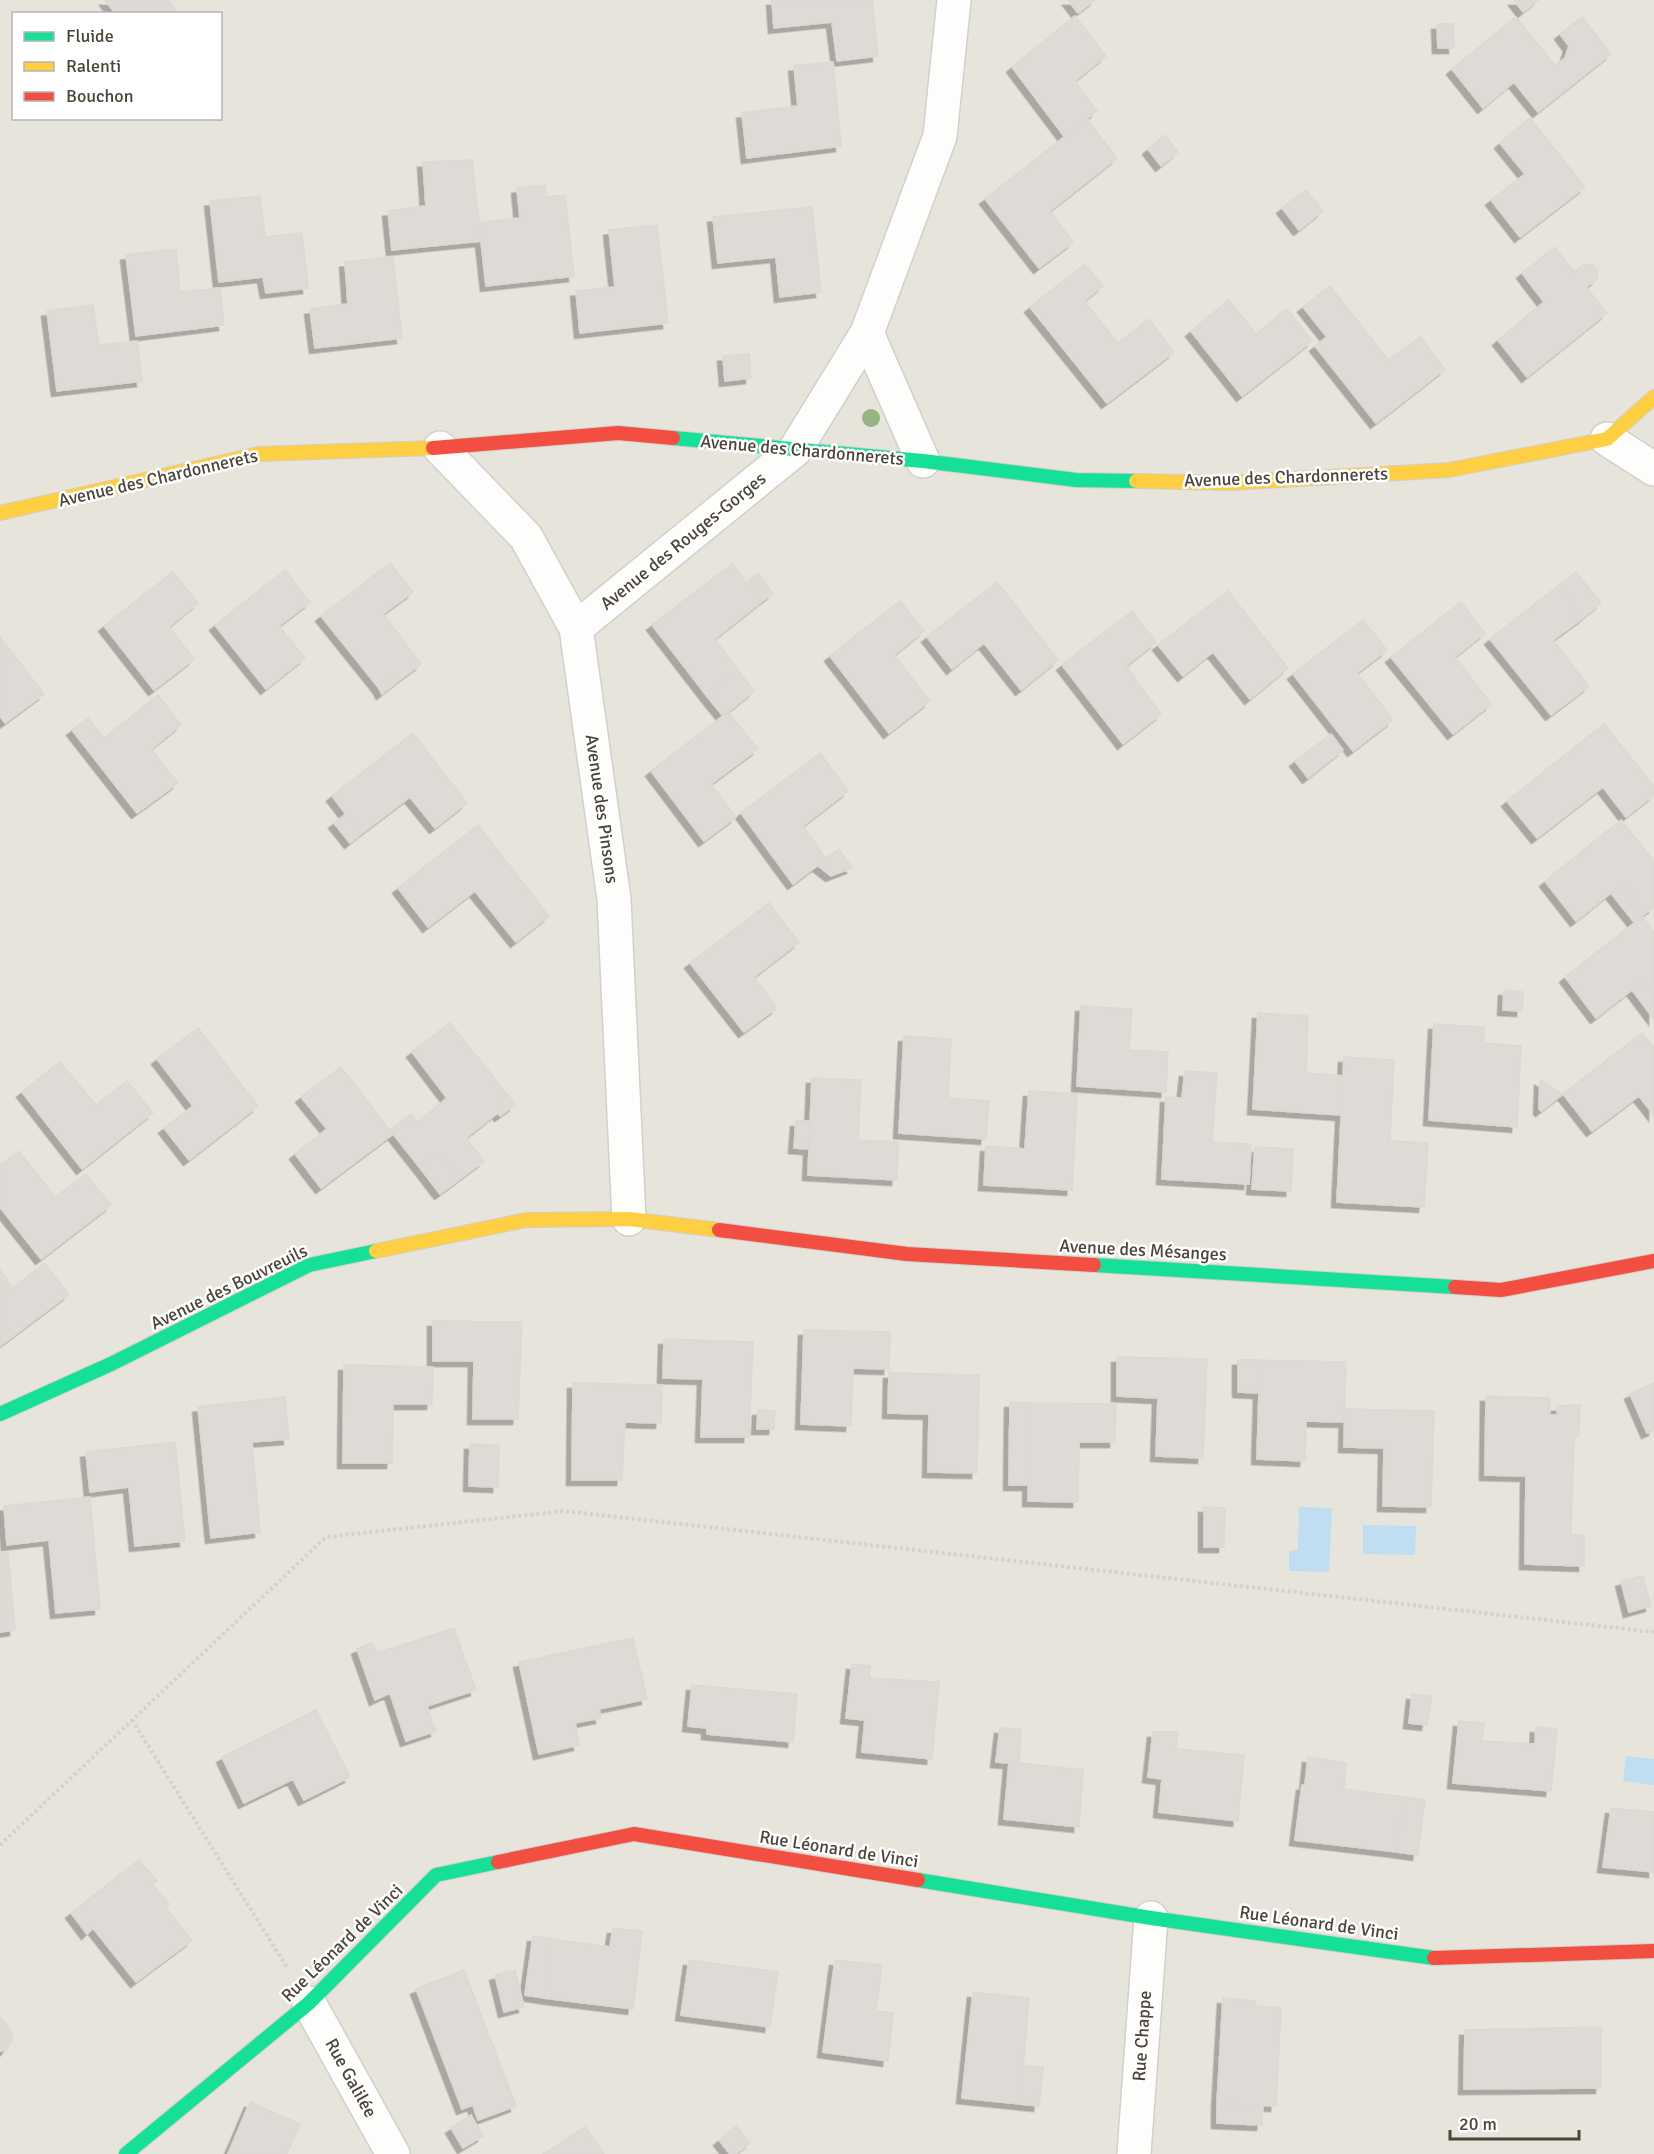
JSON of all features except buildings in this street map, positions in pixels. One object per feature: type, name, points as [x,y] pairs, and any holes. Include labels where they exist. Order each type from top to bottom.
[{"type":"street","name":"Avenue des Rouges-Gorges","points":[[576,628],[795,450],[867,333],[940,136],[954,0]]},
{"type":"street","points":[[867,333],[923,461]]},
{"type":"street","points":[[1654,397],[1607,439],[1654,469]]},
{"type":"street","name":"Avenue des Chardonnerets","points":[[0,513],[259,454],[441,448],[618,434],[923,461],[1076,480],[1230,483],[1449,470],[1607,439]]},
{"type":"street","name":"Avenue des Pinsons","points":[[441,448],[526,537],[576,628],[614,899],[629,1219]]},
{"type":"street","name":"Avenue des Mésanges","points":[[629,1219],[907,1254],[1501,1290],[1654,1261]]},
{"type":"street","name":"Avenue des Bouvreuils","points":[[0,1414],[111,1364],[309,1265],[526,1220],[629,1219]]},
{"type":"street","name":"Rue Léonard de Vinci","points":[[126,2154],[309,2003],[436,1875],[634,1834],[1151,1918],[1443,1959],[1654,1951]]},
{"type":"street","name":"Rue Chappe","points":[[1134,2154],[1151,1918]]},
{"type":"street","name":"Rue Galilée","points":[[309,2003],[393,2154]]},
{"type":"path","points":[[0,1845],[326,1537],[564,1510],[1654,1632]]},
{"type":"path","points":[[132,1720],[309,2003]]},
{"type":"shaded area","points":[[0,0],[1654,0],[1654,2154],[0,2154]]},
{"type":"water","points":[[1299,1507],[1332,1508],[1329,1572],[1289,1571],[1289,1551],[1298,1550]]},
{"type":"water","points":[[1363,1525],[1416,1526],[1415,1555],[1363,1554]]},
{"type":"water","points":[[1626,1756],[1654,1759],[1654,1785],[1623,1781]]},
{"type":"traffic: fast","points":[[673,438],[923,461],[1076,480],[1136,481]]},
{"type":"traffic: fast","points":[[0,1414],[111,1364],[309,1265],[376,1251]]},
{"type":"traffic: fast","points":[[1094,1265],[1455,1287]]},
{"type":"traffic: fast","points":[[126,2154],[309,2003],[436,1875],[498,1862]]},
{"type":"traffic: fast","points":[[918,1880],[1151,1918],[1434,1958]]},
{"type":"traffic: slow","points":[[1136,481],[1230,483],[1449,470],[1607,439],[1654,397]]},
{"type":"traffic: slow","points":[[0,513],[259,454],[433,448]]},
{"type":"traffic: slow","points":[[376,1251],[526,1220],[629,1219],[719,1230]]},
{"type":"traffic: jam","points":[[433,448],[618,433],[673,438]]},
{"type":"traffic: jam","points":[[719,1230],[907,1254],[1094,1265]]},
{"type":"traffic: jam","points":[[1455,1287],[1501,1290],[1654,1261]]},
{"type":"traffic: jam","points":[[498,1862],[634,1834],[918,1880]]},
{"type":"traffic: jam","points":[[1434,1958],[1654,1951]]}]
